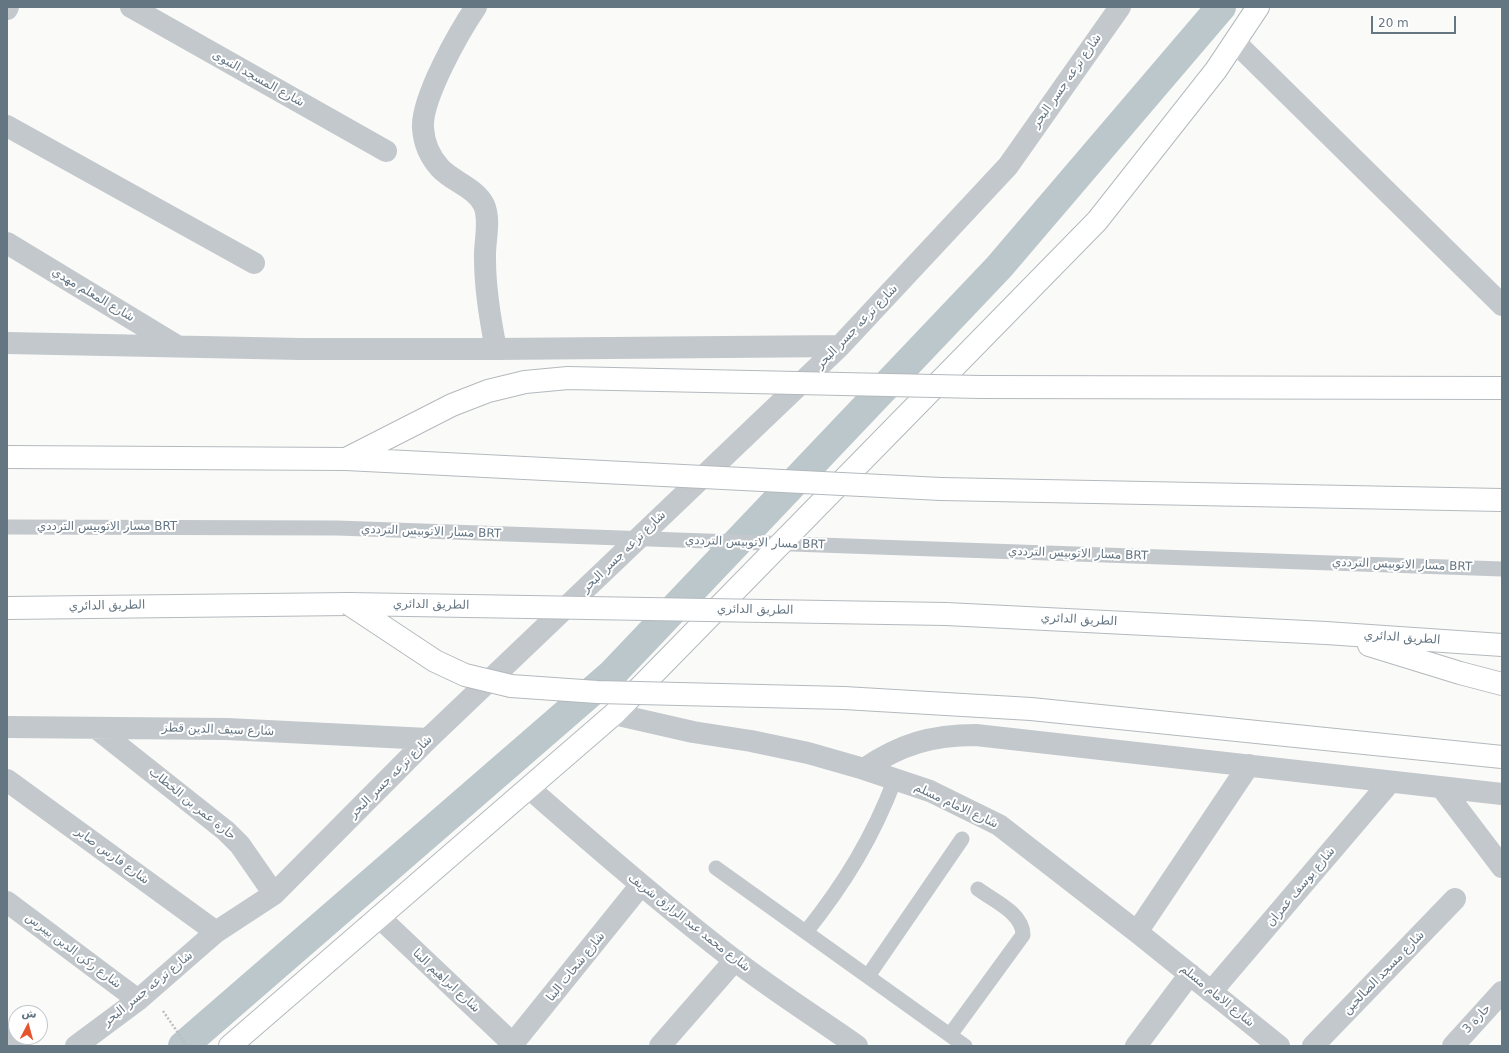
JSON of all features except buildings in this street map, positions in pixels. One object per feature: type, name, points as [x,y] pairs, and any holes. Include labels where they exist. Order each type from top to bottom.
[{"type":"main road","points":[[230,1046],[614,714],[1097,221],[1216,70],[1258,7]]},
{"type":"main road","points":[[346,459],[452,405],[488,391],[525,382],[568,378],[980,387],[1502,388]]},
{"type":"main road","points":[[7,457],[346,459],[941,489],[1502,500]]},
{"type":"main road","points":[[349,604],[435,661],[465,675],[511,686],[597,692],[844,698],[1031,709],[1502,757]]},
{"type":"main road","name":"الطريق الدائري","points":[[7,608],[349,604],[946,614],[1326,633],[1502,645]]},
{"type":"main road","points":[[1326,633],[1502,684]]},
{"type":"street","name":"شارع المسجد النبوى","points":[[131,7],[386,151]]},
{"type":"street","points":[[476,7],[454,43],[430,96],[424,111],[423,127],[425,143],[431,157],[442,170],[478,196],[484,205],[487,216],[485,258],[486,289],[496,349]]},
{"type":"street","name":"شارع ترعه جسر البحر","points":[[76,1046],[138,1000],[216,932],[274,894],[428,739],[840,346],[1008,166],[1120,7]]},
{"type":"street","points":[[1235,42],[1500,294]]},
{"type":"street","points":[[7,126],[254,263]]},
{"type":"street","name":"شارع المعلم مهدي","points":[[7,243],[179,347]]},
{"type":"street","points":[[7,343],[179,347],[496,349],[840,346]]},
{"type":"street","name":"شارع الامام مسلم","points":[[614,714],[693,732],[751,741],[808,753],[930,790],[999,825],[1137,932],[1279,1046]]},
{"type":"street","name":"شارع سيف الدين قطز","points":[[7,727],[227,729],[428,739]]},
{"type":"street","name":"حارة عمر بن الخطاب","points":[[96,728],[226,831],[240,845],[274,894]]},
{"type":"street","points":[[864,769],[897,749],[916,742],[955,735],[976,734],[1502,794]]},
{"type":"street","points":[[1137,932],[1249,765]]},
{"type":"street","name":"شارع فارس صابر","points":[[7,780],[216,932]]},
{"type":"street","name":"شارع يوسف عمران","points":[[1211,992],[1390,782]]},
{"type":"street","name":"شارع محمد عبد الرازق شريف","points":[[529,788],[640,886],[735,960],[857,1046]]},
{"type":"street","points":[[1442,788],[1502,867]]},
{"type":"street","name":"شارع شحات البنا","points":[[512,1045],[640,886]]},
{"type":"street","name":"شارع مسجد الصالحين","points":[[1313,1046],[1455,900]]},
{"type":"street","name":"شارع ركن الدين بيبرس","points":[[7,902],[138,1000]]},
{"type":"street","name":"شارع ابراهيم البنا","points":[[379,917],[512,1045]]},
{"type":"street","points":[[660,1046],[735,960]]},
{"type":"street","points":[[1136,1046],[1190,974]]},
{"type":"street","name":"حارة 3","points":[[1452,1046],[1502,992]]},
{"type":"street","points":[[7,1036],[20,1046]]},
{"type":"lane","name":"مسار الاتوبيس الترددي BRT","points":[[7,527],[337,528],[1502,569]]},
{"type":"lane","points":[[806,932],[828,904],[860,856],[882,812],[895,779]]},
{"type":"lane","points":[[868,976],[962,839]]},
{"type":"lane","points":[[716,868],[965,1046]]},
{"type":"lane","points":[[950,1035],[1023,935],[1023,927],[1016,916],[978,889]]},
{"type":"path","points":[[170,1020],[187,1046]]},
{"type":"waterway","points":[[183,1046],[612,674],[999,267],[1221,7]]}]
